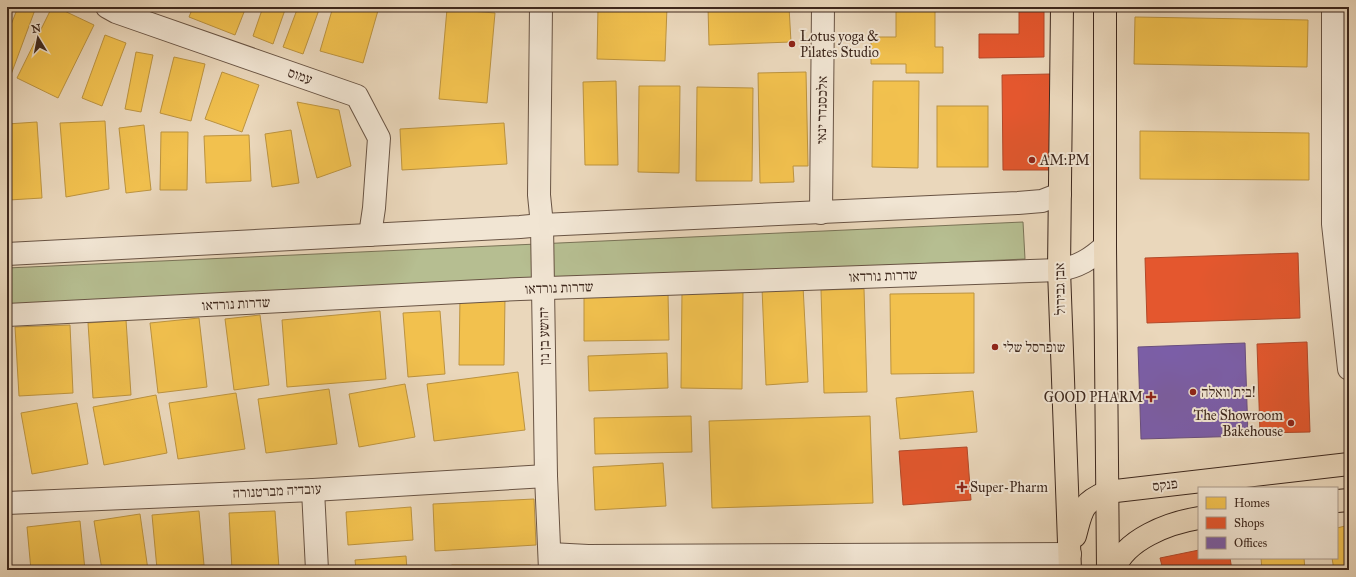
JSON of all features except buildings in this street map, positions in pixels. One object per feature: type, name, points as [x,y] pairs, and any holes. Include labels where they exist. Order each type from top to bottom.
[{"type":"main road","name":"אבן גבירול","points":[[1062,7],[1059,270],[1070,562]]},
{"type":"main road","points":[[1105,7],[1105,246],[1108,570]]},
{"type":"main road","name":"פנקס","points":[[1070,562],[1082,511],[1088,502],[1107,492],[1349,464]]},
{"type":"main road","points":[[1338,501],[1349,500]]},
{"type":"main road","points":[[1114,570],[1122,555],[1143,538],[1171,525],[1198,518]]},
{"type":"street","name":"עמוס","points":[[107,7],[356,96],[379,138],[374,208],[370,235]]},
{"type":"street","name":"יהושע בן נון","points":[[541,7],[539,195],[542,225],[546,476],[550,562]]},
{"type":"street","name":"אלכסנדר ינאי","points":[[821,213],[823,7]]},
{"type":"street","points":[[1333,7],[1341,222],[1349,369]]},
{"type":"street","points":[[7,254],[542,225],[1018,203],[1042,201],[1060,194]]},
{"type":"street","name":"שדרות נורדאו","points":[[7,315],[543,289],[1059,270],[1080,265],[1105,246]]},
{"type":"street","name":"עובדיה מברטנורה","points":[[7,503],[313,490],[546,476]]},
{"type":"street","points":[[313,490],[317,570]]},
{"type":"street","points":[[550,562],[588,556],[890,563],[1070,562]]},
{"type":"green space","points":[[1023,222],[1025,259],[7,305],[7,268]]},
{"type":"place","name":"Lotus yoga & Pilates Studio","points":[[792,44]]},
{"type":"place","name":"AM:PM","points":[[1032,160]]},
{"type":"place","name":"שופרסל שלי","points":[[995,347]]},
{"type":"place","name":"בית וואלה!","points":[[1193,392]]},
{"type":"place","name":"GOOD PHARM","points":[[1151,397]]},
{"type":"place","name":"The Showroom Bakehouse","points":[[1291,423]]},
{"type":"place","name":"Super-Pharm","points":[[962,487]]}]
